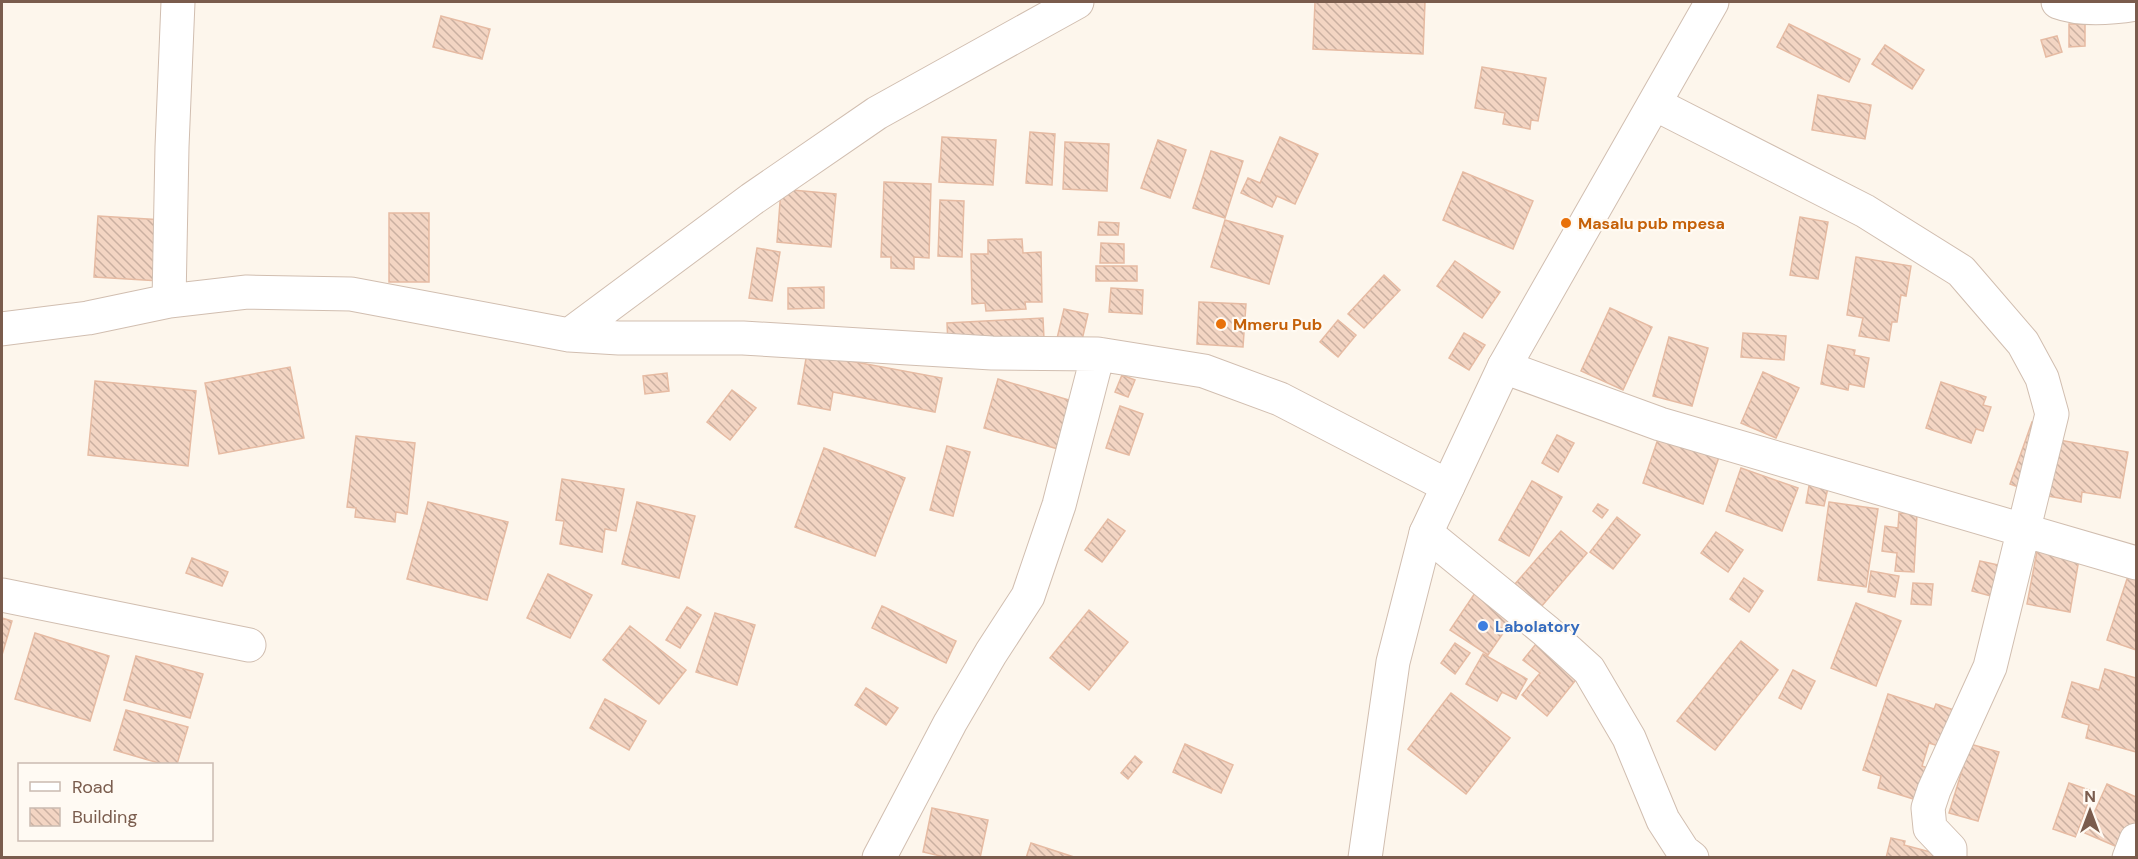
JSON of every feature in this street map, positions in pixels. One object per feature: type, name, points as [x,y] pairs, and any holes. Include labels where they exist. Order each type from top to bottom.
[{"type":"street","points":[[168,301],[178,2]]},
{"type":"street","points":[[569,335],[752,199],[877,112],[1077,2]]},
{"type":"street","points":[[1365,858],[1393,662],[1426,533],[1504,367],[1712,2]]},
{"type":"street","points":[[2058,2],[2108,9],[2136,4]]},
{"type":"street","points":[[1654,104],[1865,211],[1961,271],[2024,343],[2042,378],[2052,414],[1990,667],[1928,808],[1930,828],[1950,849],[1950,858]]},
{"type":"street","points":[[2,329],[88,318],[168,301],[247,292],[351,294],[569,335],[620,338],[743,338],[992,353],[1098,354],[1204,371],[1280,399],[1448,486]]},
{"type":"street","points":[[879,858],[950,723],[1028,596],[1059,505],[1098,354]]},
{"type":"street","points":[[1504,367],[1660,424],[2136,563]]},
{"type":"street","points":[[1426,533],[1546,631],[1589,670],[1629,738],[1663,820],[1683,851],[1692,858]]},
{"type":"street","points":[[2,595],[249,645]]},
{"type":"street","points":[[2129,858],[2136,840]]},
{"type":"building","points":[[1315,2],[1425,2],[1423,54],[1313,49]]},
{"type":"building","points":[[441,16],[490,29],[482,59],[433,47]]},
{"type":"building","points":[[1789,24],[1860,59],[1849,82],[1777,47]]},
{"type":"building","points":[[2069,24],[2085,24],[2085,46],[2069,47]]},
{"type":"building","points":[[2057,36],[2062,52],[2046,57],[2041,40]]},
{"type":"building","points":[[1885,45],[1924,70],[1912,89],[1872,64]]},
{"type":"building","points":[[1482,67],[1546,78],[1538,121],[1531,120],[1530,129],[1503,124],[1505,113],[1475,108]]},
{"type":"building","points":[[1818,95],[1871,105],[1865,139],[1812,130]]},
{"type":"building","points":[[1030,132],[1055,134],[1052,185],[1026,183]]},
{"type":"building","points":[[942,137],[996,140],[993,185],[939,182]]},
{"type":"building","points":[[1280,137],[1318,154],[1295,204],[1277,196],[1272,207],[1241,193],[1248,178],[1260,183]]},
{"type":"building","points":[[1158,140],[1186,150],[1170,198],[1141,188]]},
{"type":"building","points":[[1065,142],[1109,144],[1107,191],[1063,189]]},
{"type":"building","points":[[1211,151],[1243,161],[1225,218],[1193,208]]},
{"type":"building","points":[[1463,172],[1533,201],[1513,249],[1443,220]]},
{"type":"building","points":[[884,182],[931,184],[929,258],[914,257],[914,269],[891,268],[891,257],[881,257]]},
{"type":"building","points":[[781,189],[836,194],[831,247],[777,242]]},
{"type":"building","points":[[940,200],[964,201],[962,257],[938,256]]},
{"type":"building","points":[[389,213],[429,213],[429,282],[389,282]]},
{"type":"building","points":[[98,216],[164,220],[160,281],[94,277]]},
{"type":"building","points":[[1800,217],[1828,222],[1818,279],[1790,275]]},
{"type":"building","points":[[1225,220],[1283,236],[1269,284],[1211,267]]},
{"type":"building","points":[[1099,222],[1119,223],[1118,235],[1098,235]]},
{"type":"building","points":[[1022,239],[1023,253],[1041,252],[1042,302],[1025,302],[1026,309],[986,311],[985,303],[972,304],[971,254],[988,254],[988,240]]},
{"type":"building","points":[[1101,243],[1124,244],[1124,263],[1100,263]]},
{"type":"building","points":[[757,248],[780,252],[772,301],[749,298]]},
{"type":"building","points":[[1856,257],[1911,266],[1906,296],[1901,295],[1897,322],[1892,322],[1889,341],[1859,336],[1863,318],[1847,315]]},
{"type":"building","points":[[1455,261],[1500,292],[1482,318],[1437,286]]},
{"type":"building","points":[[1096,266],[1137,266],[1137,281],[1096,281]]},
{"type":"building","points":[[1384,275],[1400,290],[1364,328],[1348,314]]},
{"type":"building","points":[[824,287],[824,308],[788,309],[788,288]]},
{"type":"building","points":[[1111,288],[1143,290],[1142,314],[1109,312]]},
{"type":"building","name":"Mmeru Pub","points":[[1199,302],[1246,304],[1243,347],[1197,344]]},
{"type":"building","points":[[1610,308],[1652,327],[1623,390],[1581,371]]},
{"type":"building","points":[[1064,309],[1088,314],[1079,353],[1055,347]]},
{"type":"building","points":[[1043,318],[1044,339],[948,345],[947,323]]},
{"type":"building","points":[[1338,320],[1356,335],[1338,357],[1320,342]]},
{"type":"building","points":[[1464,333],[1485,345],[1469,370],[1449,358]]},
{"type":"building","points":[[1743,333],[1786,336],[1784,360],[1741,357]]},
{"type":"building","points":[[1669,337],[1708,348],[1692,406],[1653,396]]},
{"type":"building","points":[[1828,345],[1855,350],[1854,355],[1869,358],[1864,387],[1849,384],[1848,390],[1821,384]]},
{"type":"building","points":[[807,353],[942,378],[935,412],[833,392],[830,410],[798,404]]},
{"type":"building","points":[[290,367],[304,438],[219,454],[205,383]]},
{"type":"building","points":[[1763,372],[1799,388],[1776,438],[1741,423]]},
{"type":"building","points":[[667,373],[669,391],[645,394],[643,376]]},
{"type":"building","points":[[1122,375],[1135,380],[1128,397],[1115,392]]},
{"type":"building","points":[[998,379],[1079,403],[1065,451],[984,428]]},
{"type":"building","points":[[95,381],[196,391],[188,466],[88,455]]},
{"type":"building","points":[[1941,382],[1986,397],[1983,405],[1991,407],[1983,431],[1976,429],[1971,443],[1926,428]]},
{"type":"building","points":[[732,390],[756,408],[730,440],[707,422]]},
{"type":"building","points":[[1120,406],[1143,414],[1129,455],[1106,448]]},
{"type":"building","points":[[2032,422],[2047,427],[2027,490],[2010,484]]},
{"type":"building","points":[[1557,435],[1574,443],[1558,472],[1542,463]]},
{"type":"building","points":[[356,436],[415,443],[407,514],[396,512],[395,522],[355,517],[356,508],[347,507]]},
{"type":"building","points":[[1659,436],[1719,457],[1703,504],[1643,483]]},
{"type":"building","points":[[2059,440],[2128,452],[2120,498],[2082,492],[2081,502],[2042,495]]},
{"type":"building","points":[[947,446],[970,452],[953,516],[930,510]]},
{"type":"building","points":[[824,448],[905,478],[875,556],[795,527]]},
{"type":"building","points":[[1741,468],[1798,488],[1782,531],[1726,511]]},
{"type":"building","points":[[562,479],[624,489],[616,531],[605,529],[602,552],[560,544],[564,521],[556,520]]},
{"type":"building","points":[[1810,480],[1829,483],[1824,506],[1806,503]]},
{"type":"building","points":[[1532,481],[1562,497],[1529,556],[1499,540]]},
{"type":"building","points":[[428,502],[508,522],[487,600],[407,579]]},
{"type":"building","points":[[637,502],[695,516],[679,578],[622,564]]},
{"type":"building","points":[[1829,502],[1878,509],[1866,587],[1818,580]]},
{"type":"building","points":[[1598,504],[1608,510],[1602,518],[1593,511]]},
{"type":"building","points":[[1899,513],[1917,514],[1914,572],[1895,571],[1897,553],[1882,551],[1885,526],[1898,528]]},
{"type":"building","points":[[1617,517],[1640,535],[1613,569],[1590,552]]},
{"type":"building","points":[[1108,519],[1125,531],[1102,562],[1085,550]]},
{"type":"building","points":[[1561,531],[1587,553],[1541,607],[1515,584]]},
{"type":"building","points":[[1716,532],[1743,550],[1728,572],[1701,553]]},
{"type":"building","points":[[2037,551],[2079,559],[2070,612],[2027,604]]},
{"type":"building","points":[[192,558],[228,572],[222,586],[186,573]]},
{"type":"building","points":[[1980,561],[2003,566],[1995,597],[1972,591]]},
{"type":"building","points":[[1871,571],[1899,576],[1895,597],[1868,592]]},
{"type":"building","points":[[548,574],[592,595],[570,638],[527,618]]},
{"type":"building","points":[[2128,576],[2136,578],[2136,650],[2107,640]]},
{"type":"building","points":[[1744,578],[1763,591],[1749,612],[1730,599]]},
{"type":"building","points":[[1913,583],[1933,584],[1931,605],[1911,604]]},
{"type":"building","points":[[1477,590],[1515,616],[1488,655],[1450,630]]},
{"type":"building","points":[[1856,603],[1901,621],[1876,686],[1831,668]]},
{"type":"building","points":[[882,606],[956,641],[946,663],[872,628]]},
{"type":"building","points":[[687,607],[701,615],[680,648],[666,640]]},
{"type":"building","points":[[1089,610],[1128,642],[1089,690],[1050,658]]},
{"type":"building","points":[[715,613],[755,625],[737,685],[696,672]]},
{"type":"building","points":[[2,618],[12,621],[2,655]]},
{"type":"building","points":[[630,626],[686,670],[659,704],[603,660]]},
{"type":"building","points":[[35,633],[109,656],[90,721],[15,699]]},
{"type":"building","points":[[1540,639],[1583,671],[1547,716],[1522,695],[1540,673],[1523,660]]},
{"type":"building","points":[[1741,641],[1778,670],[1715,750],[1677,721]]},
{"type":"building","points":[[1455,643],[1470,653],[1455,674],[1441,663]]},
{"type":"building","points":[[1483,654],[1527,679],[1516,699],[1502,692],[1497,701],[1466,684]]},
{"type":"building","points":[[136,656],[203,674],[190,718],[124,700]]},
{"type":"building","points":[[2105,669],[2136,678],[2136,752],[2086,738],[2089,725],[2062,717],[2072,682],[2099,690]]},
{"type":"building","points":[[1793,670],[1815,681],[1801,709],[1779,698]]},
{"type":"building","points":[[866,688],[898,708],[886,725],[855,705]]},
{"type":"building","points":[[1451,693],[1510,738],[1466,794],[1408,749]]},
{"type":"building","points":[[1888,694],[1934,709],[1936,704],[1957,711],[1945,748],[1929,743],[1922,766],[1933,770],[1923,802],[1878,788],[1881,776],[1863,770]]},
{"type":"building","points":[[605,699],[646,721],[629,750],[590,728]]},
{"type":"building","points":[[126,710],[188,727],[177,763],[159,763],[114,750]]},
{"type":"building","points":[[1185,744],[1233,765],[1221,793],[1173,772]]},
{"type":"building","points":[[1970,744],[1999,752],[1978,821],[1949,813]]},
{"type":"building","points":[[1135,756],[1142,762],[1128,779],[1121,773]]},
{"type":"building","points":[[2069,783],[2092,791],[2076,837],[2053,829]]},
{"type":"building","points":[[2107,784],[2136,797],[2136,836],[2129,852],[2085,833]]},
{"type":"building","points":[[932,808],[988,820],[980,858],[949,858],[923,852]]},
{"type":"building","points":[[1891,838],[1905,841],[1904,845],[1938,854],[1937,858],[1886,858]]},
{"type":"building","points":[[1031,843],[1077,858],[1026,858]]},
{"type":"place","name":"Masalu pub mpesa","points":[[1566,223]]},
{"type":"place","name":"Mmeru Pub","points":[[1221,324]]},
{"type":"place","name":"Labolatory","points":[[1483,626]]}]
